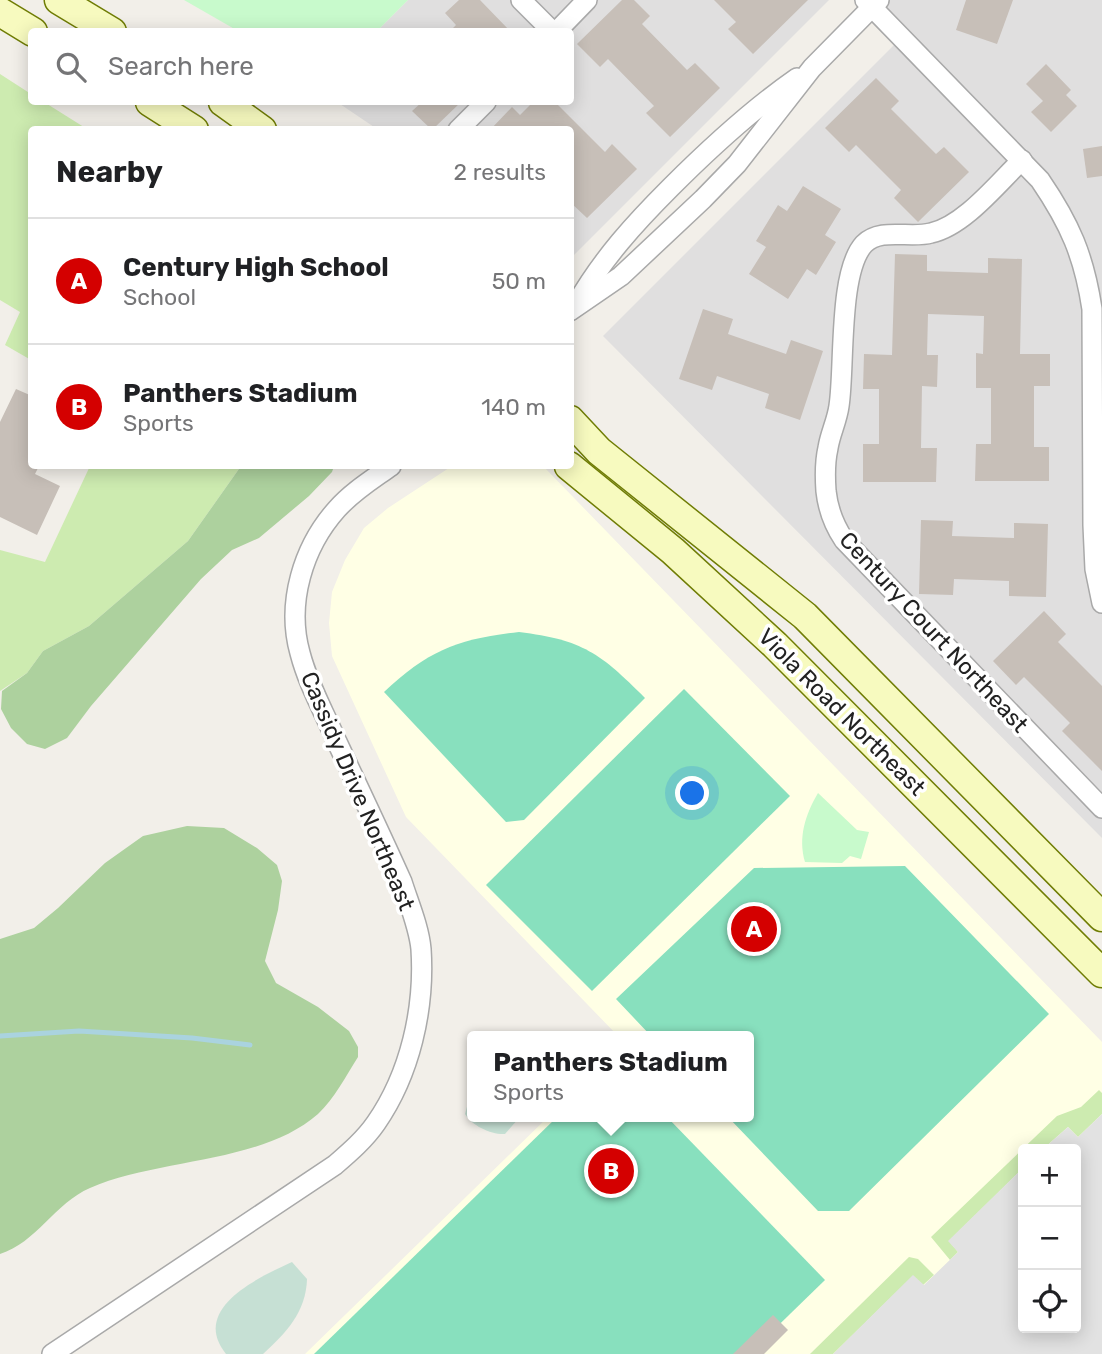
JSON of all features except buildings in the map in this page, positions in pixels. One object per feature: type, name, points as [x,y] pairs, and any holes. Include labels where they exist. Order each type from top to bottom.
[{"type":"main road","points":[[59,0],[105,28]]},
{"type":"main road","points":[[0,12],[28,29]]},
{"type":"main road","points":[[155,105],[188,126]]},
{"type":"main road","points":[[227,105],[256,126]]},
{"type":"main road","name":"Viola Road Northeast","points":[[574,424],[598,451],[805,617],[1102,917]]},
{"type":"main road","name":"Viola Road Northeast","points":[[573,469],[673,551],[775,645],[1102,973]]},
{"type":"street","points":[[520,0],[550,28]]},
{"type":"street","points":[[558,28],[587,0]]},
{"type":"street","points":[[574,308],[621,276],[703,199],[737,164],[812,68],[872,2],[1040,180],[1060,211],[1095,277],[1092,309],[1093,525],[1095,569],[1102,603]]},
{"type":"street","points":[[574,307],[606,256],[629,229],[709,149],[750,114],[812,68]]},
{"type":"street","points":[[462,126],[483,105]]},
{"type":"street","name":"Century Court Northeast","points":[[1022,160],[966,213],[946,228],[918,235],[881,235],[867,242],[858,253],[848,290],[839,405],[828,448],[826,491],[831,516],[844,540],[1102,808]]},
{"type":"street","name":"Cassidy Drive Northeast","points":[[52,1354],[335,1166],[376,1124],[404,1068],[414,1037],[421,979],[421,947],[414,917],[402,882],[307,677],[295,627],[295,603],[300,579],[306,558],[321,531],[338,508],[360,487],[387,469]]},
{"type":"shaded area","points":[[408,0],[829,0],[574,255],[574,126],[373,126],[341,105],[574,105],[574,28],[380,28]]},
{"type":"shaded area","points":[[865,0],[1102,0],[1102,838],[603,336],[901,38]]},
{"type":"shaded area","points":[[447,469],[546,469],[1102,1042],[1102,1354],[305,1354],[543,1122],[754,1122],[754,1031],[613,1031],[406,817],[332,656],[329,623],[332,592],[345,560],[364,528],[388,508]]},
{"type":"shaded area","points":[[1102,1114],[1102,1354],[833,1354],[913,1275],[924,1285],[958,1252],[948,1241],[1018,1173],[1018,1333],[1081,1333],[1081,1144],[1049,1144],[1068,1127],[1078,1137]]},
{"type":"shaded area","points":[[472,1122],[516,1122],[505,1134],[483,1129]]},
{"type":"shaded area","points":[[292,1262],[307,1279],[303,1302],[293,1321],[263,1354],[226,1354],[217,1338],[216,1323],[222,1309],[246,1286]]},
{"type":"green space","points":[[184,0],[408,0],[380,28],[233,28]]},
{"type":"green space","points":[[0,74],[28,92],[28,105],[49,105],[82,126],[28,126],[28,358],[5,345],[20,312],[0,300]]},
{"type":"green space","points":[[89,469],[239,469],[188,541],[89,626],[43,651],[27,673],[0,691],[0,550],[45,562]]},
{"type":"green space","points":[[239,469],[333,469],[309,496],[259,538],[232,550],[201,579],[91,706],[67,738],[45,749],[27,744],[11,728],[1,709],[2,691],[27,673],[43,651],[89,626],[188,541]]},
{"type":"green space","points":[[519,632],[559,639],[589,651],[602,659],[645,698],[524,820],[506,822],[384,692],[430,656],[478,638]]},
{"type":"green space","points":[[684,689],[790,796],[592,991],[486,885]]},
{"type":"green space","points":[[818,793],[857,830],[869,832],[861,859],[850,856],[842,863],[805,862],[802,844],[804,827]]},
{"type":"green space","points":[[187,826],[224,828],[257,848],[277,865],[282,881],[278,910],[265,961],[276,983],[318,1007],[349,1031],[358,1047],[358,1057],[324,1108],[295,1130],[239,1151],[117,1178],[90,1188],[66,1203],[24,1241],[0,1254],[0,939],[34,928],[105,863],[143,836]]},
{"type":"green space","points":[[905,866],[1049,1014],[849,1211],[818,1211],[733,1122],[754,1122],[754,1031],[646,1031],[616,999],[754,868]]},
{"type":"green space","points":[[1099,1090],[1102,1093],[1102,1114],[1078,1137],[1068,1127],[1049,1144],[1028,1144],[1057,1116],[1081,1107]]},
{"type":"green space","points":[[552,1122],[672,1122],[825,1280],[749,1354],[314,1354]]},
{"type":"green space","points":[[1018,1153],[1018,1173],[949,1241],[958,1252],[950,1260],[931,1237]]},
{"type":"green space","points":[[909,1257],[918,1259],[934,1275],[923,1285],[913,1276],[833,1354],[810,1354]]},
{"type":"waterway","points":[[0,1036],[79,1031],[192,1038],[250,1045]]},
{"type":"place","name":"Century High School","points":[[754,929]]},
{"type":"place","name":"Panthers Stadium","points":[[611,1171]]}]
